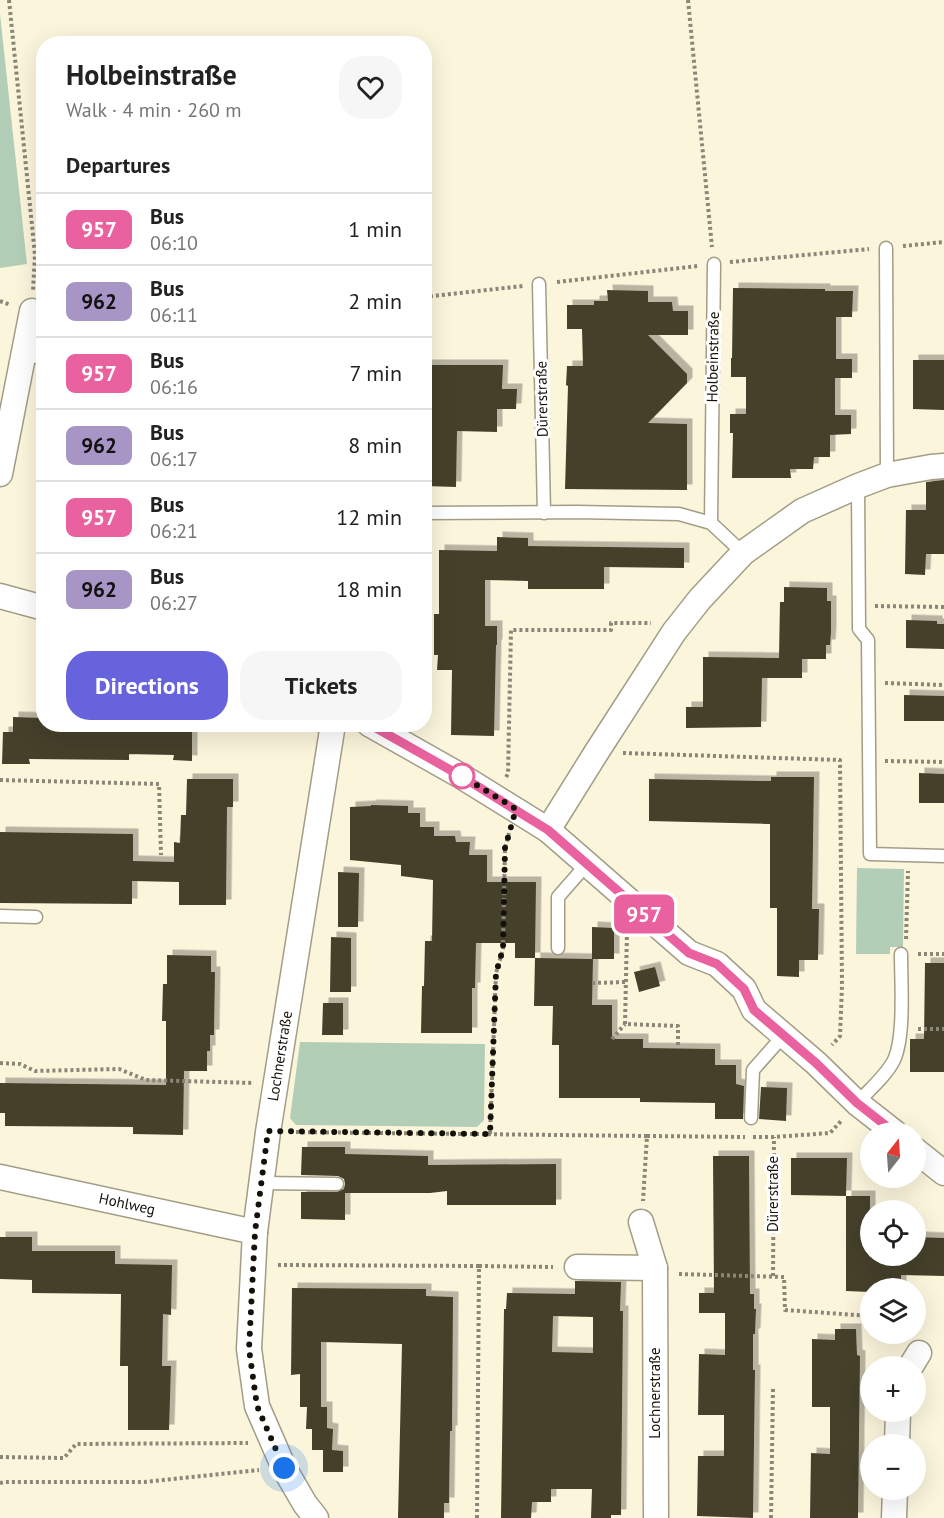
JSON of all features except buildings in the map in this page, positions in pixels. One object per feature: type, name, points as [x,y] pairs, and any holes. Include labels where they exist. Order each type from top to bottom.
[{"type":"street","points":[[0,474],[33,357],[32,311]]},
{"type":"street","points":[[548,830],[674,633],[700,599],[743,553],[802,511],[858,486],[887,475],[944,466]]},
{"type":"street","points":[[0,596],[36,606]]},
{"type":"street","name":"Lochnerstraße","points":[[316,1518],[284,1468],[257,1406],[249,1349],[255,1232],[261,1183],[332,732]]},
{"type":"street","points":[[383,732],[461,776],[548,830],[689,953],[717,964],[744,989],[754,1010],[881,1122]]},
{"type":"street","points":[[926,1159],[944,1173]]},
{"type":"street","name":"Hohlweg","points":[[0,1177],[255,1232]]},
{"type":"street","name":"Lochnerstraße","points":[[641,1222],[655,1268],[656,1518]]},
{"type":"street","points":[[577,1267],[655,1268]]},
{"type":"street","points":[[894,1518],[895,1500]]},
{"type":"lane","points":[[886,248],[887,475]]},
{"type":"lane","name":"Holbeinstraße","points":[[711,523],[714,264]]},
{"type":"lane","name":"Dürerstraße","points":[[539,285],[544,513]]},
{"type":"lane","points":[[858,486],[859,629],[868,640],[870,854],[944,856]]},
{"type":"lane","points":[[432,513],[679,514],[711,523],[743,553]]},
{"type":"lane","points":[[558,948],[558,897],[587,864]]},
{"type":"lane","points":[[0,916],[36,916]]},
{"type":"lane","points":[[857,1103],[883,1075],[893,1061],[898,1046],[901,1028],[903,954]]},
{"type":"lane","points":[[751,1118],[753,1070],[783,1036]]},
{"type":"lane","points":[[261,1183],[337,1184]]},
{"type":"path","points":[[9,0],[36,255],[32,311]]},
{"type":"path","points":[[688,0],[714,264]]},
{"type":"path","points":[[432,296],[714,264],[944,242]]},
{"type":"path","points":[[859,605],[944,607]]},
{"type":"path","points":[[494,796],[508,774],[511,630],[611,630],[611,622],[656,622],[674,633]]},
{"type":"path","points":[[868,683],[944,685]]},
{"type":"path","points":[[596,753],[840,760],[842,974],[840,1036],[816,1063]]},
{"type":"path","points":[[869,761],[944,762]]},
{"type":"path","points":[[0,780],[159,784],[161,855]]},
{"type":"path","points":[[490,1134],[496,973],[503,949],[505,848],[516,809]]},
{"type":"path","points":[[909,856],[903,954],[944,954]]},
{"type":"path","points":[[612,1039],[625,1024],[627,929],[640,911]]},
{"type":"path","points":[[592,983],[626,982]]},
{"type":"path","points":[[625,1024],[678,1026],[678,1048]]},
{"type":"path","points":[[901,1028],[944,1029]]},
{"type":"path","points":[[0,1063],[20,1064],[35,1071],[119,1069],[146,1080],[276,1084]]},
{"type":"path","name":"Dürerstraße","points":[[773,1276],[774,1137],[830,1133],[857,1103]]},
{"type":"path","points":[[268,1131],[774,1137]]},
{"type":"path","points":[[641,1222],[647,1136]]},
{"type":"path","points":[[253,1265],[577,1267]]},
{"type":"path","points":[[477,1518],[479,1266]]},
{"type":"path","points":[[655,1268],[681,1275],[784,1276],[785,1310],[860,1316]]},
{"type":"path","points":[[771,1518],[773,1387]]},
{"type":"path","points":[[0,1457],[64,1458],[76,1444],[273,1443]]},
{"type":"path","points":[[0,1483],[144,1482],[284,1468]]},
{"type":"green space","points":[[0,14],[27,264],[0,268]]},
{"type":"green space","points":[[857,868],[904,869],[903,947],[890,947],[890,954],[856,954]]},
{"type":"green space","points":[[300,1042],[485,1044],[484,1120],[477,1127],[296,1125],[290,1118]]},
{"type":"bus line","name":"957","points":[[383,732],[461,776],[548,830],[689,953],[717,964],[744,989],[754,1010],[881,1122]]},
{"type":"route","points":[[284,1468],[257,1406],[249,1349],[255,1232],[268,1131],[490,1134],[496,973],[503,949],[505,848],[516,809],[462,776]]}]
